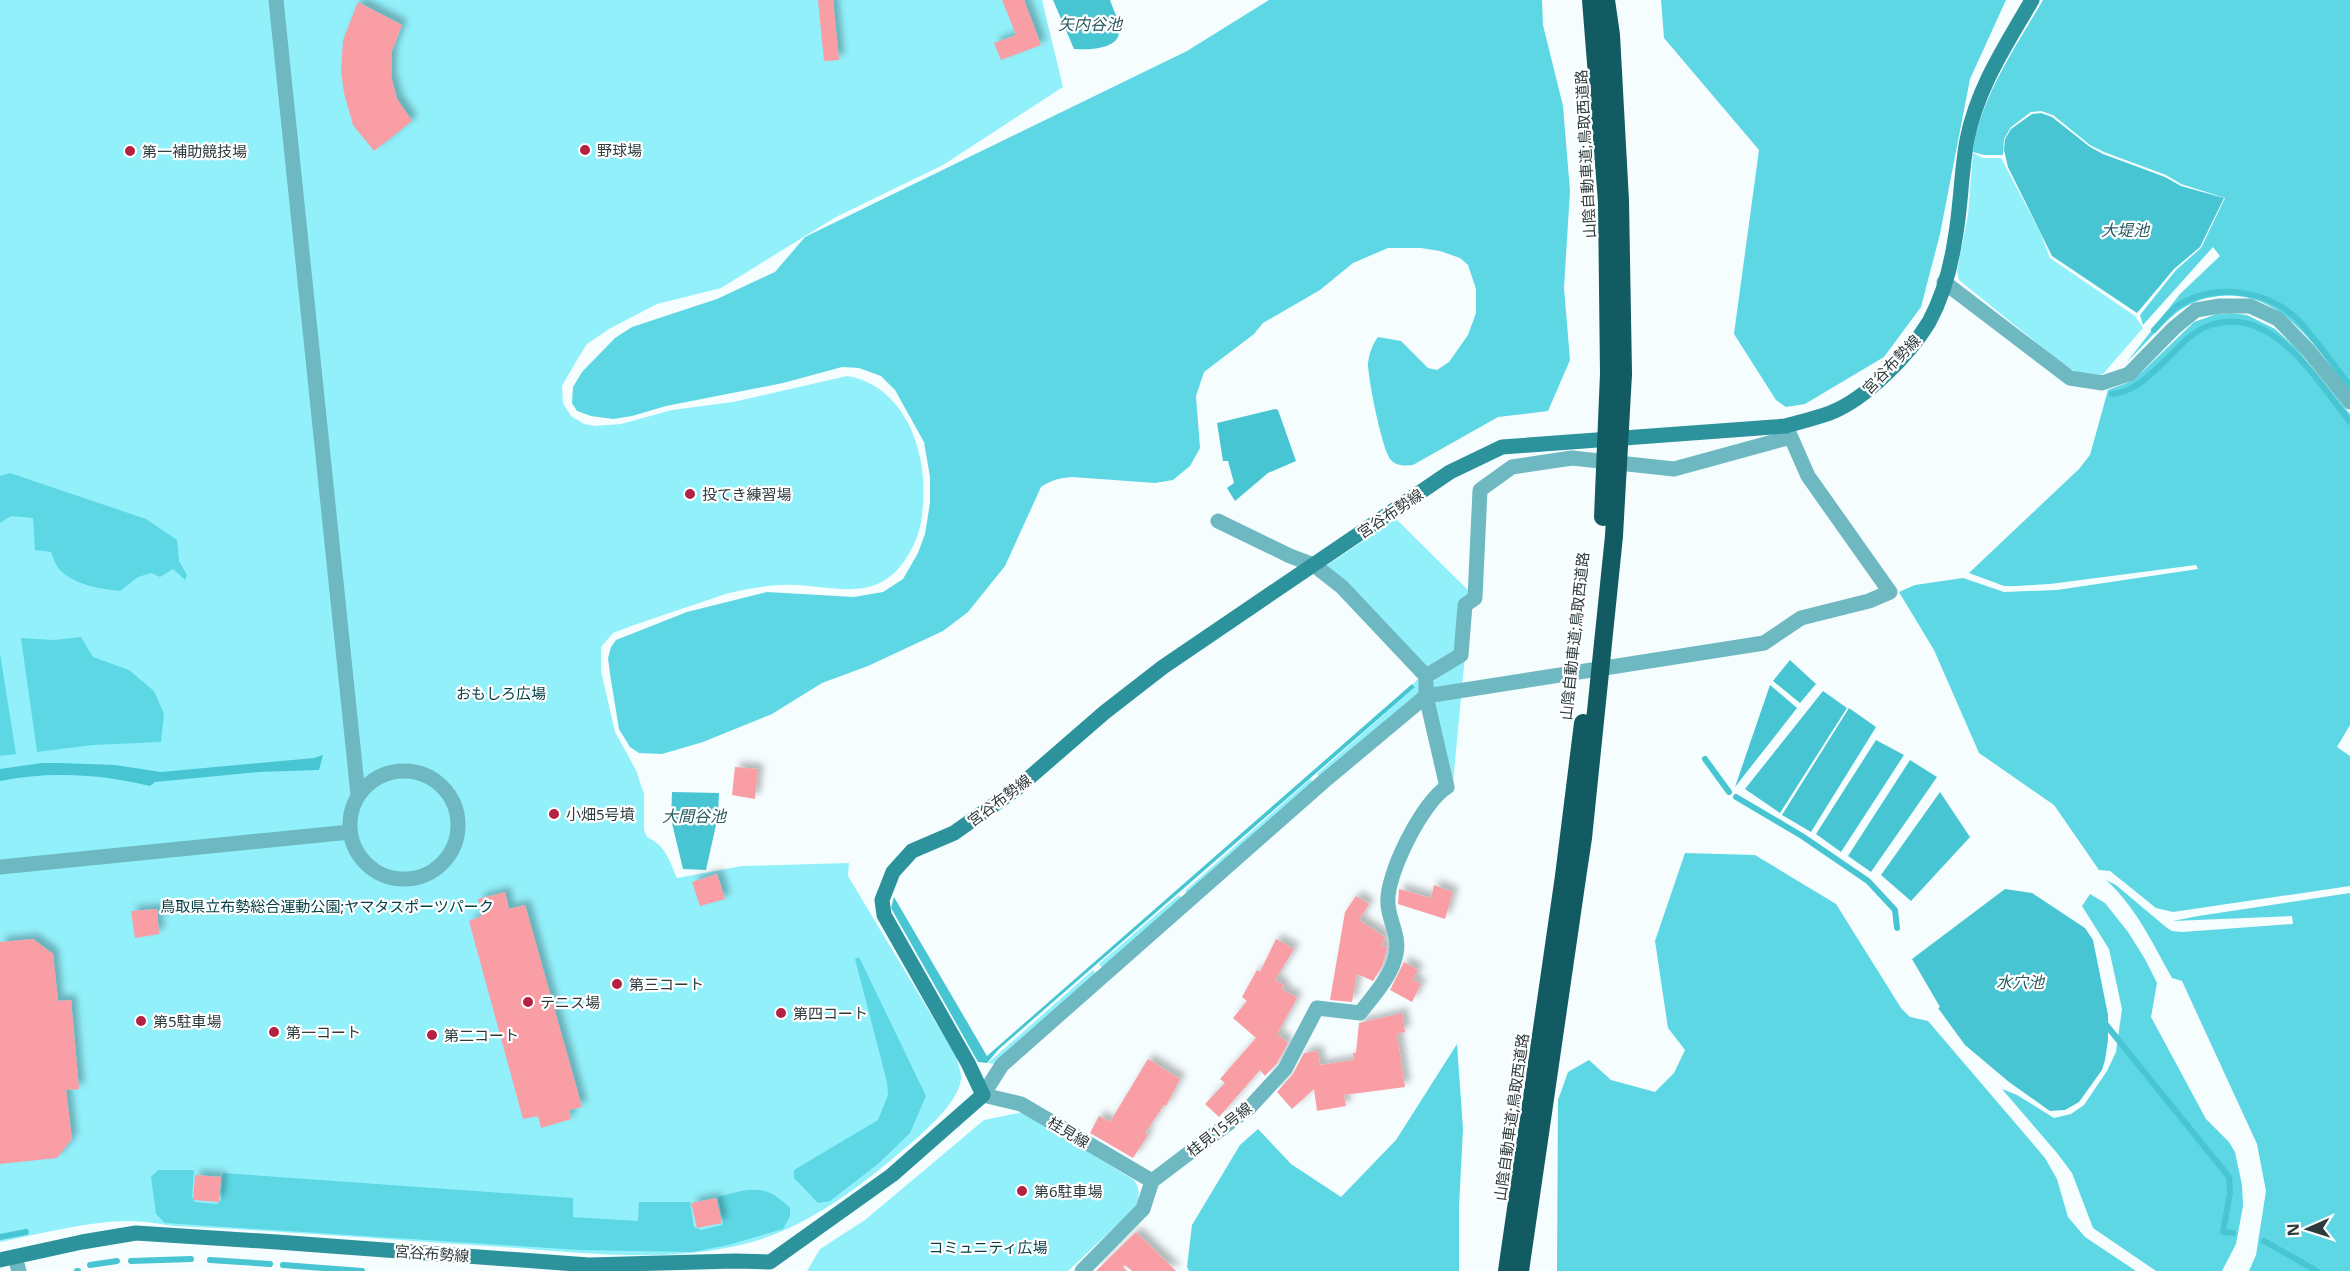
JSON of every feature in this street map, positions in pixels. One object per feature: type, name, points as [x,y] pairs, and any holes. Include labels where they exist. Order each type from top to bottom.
[{"type":"highway","name":"山陰自動車道;鳥取西道路","points":[[1591,0],[1607,202],[1616,374]]},
{"type":"highway","name":"山陰自動車道;鳥取西道路","points":[[1520,1271],[1570,877],[1616,374],[1620,201],[1611,35],[1606,0]]},
{"type":"highway","name":"山陰自動車道;鳥取西道路","points":[[1507,1271],[1570,877]]},
{"type":"street","points":[[276,0],[358,795]]},
{"type":"street","name":"宮谷布勢線","points":[[11,1263],[82,1242],[136,1233],[277,1242],[589,1268],[735,1261],[774,1267],[892,1176],[982,1095],[968,1063],[884,915],[882,900],[893,872],[912,851],[954,834],[1015,790],[1105,712],[1163,667],[1450,472],[1502,447],[1788,431],[1831,413],[1858,398],[1906,353],[1928,322],[1938,302],[1955,241],[1967,140],[1979,97],[1996,62],[2032,0]]},
{"type":"street","points":[[1944,282],[2070,378],[2102,383],[2129,374],[2174,328],[2196,310],[2220,306],[2250,306],[2278,319],[2308,350],[2350,402]]},
{"type":"street","points":[[982,1095],[1002,1065],[1314,790],[1426,696],[1764,643],[1801,618],[1869,601],[1890,592],[1808,476],[1788,431],[1674,469],[1572,458],[1512,467],[1480,490],[1475,598],[1465,605],[1461,654],[1426,676]]},
{"type":"street","points":[[1218,521],[1290,556],[1314,565],[1342,587],[1426,676],[1426,696]]},
{"type":"street","name":"桂見15号線","points":[[1152,1181],[1250,1107],[1285,1070],[1317,1008],[1360,1013],[1380,987],[1396,957],[1397,947],[1388,905],[1388,889],[1406,841],[1437,793],[1447,787],[1426,696]]},
{"type":"street","points":[[404,770],[422,773],[438,782],[450,795],[457,812],[459,830],[454,848],[444,863],[429,874],[412,879],[394,879],[377,873],[363,862],[354,847],[350,832],[351,812],[358,795],[370,782],[386,773],[404,770]]},
{"type":"street","points":[[0,867],[350,832]]},
{"type":"street","name":"桂見線","points":[[982,1095],[1022,1104],[1152,1181]]},
{"type":"street","points":[[1082,1271],[1143,1209],[1152,1181]]},
{"type":"green space","name":"鳥取県立布勢総合運動公園;ヤマタスポーツパーク","points":[[0,0],[1042,0],[1063,87],[943,165],[836,217],[721,288],[657,304],[609,329],[587,344],[562,386],[563,403],[571,416],[584,424],[595,426],[621,424],[672,410],[733,402],[847,376],[868,382],[885,394],[900,410],[911,429],[921,464],[923,510],[915,542],[905,560],[894,573],[881,582],[854,589],[786,585],[734,592],[613,633],[601,647],[601,671],[615,732],[636,770],[644,794],[644,830],[647,837],[663,849],[677,878],[742,866],[849,863],[848,876],[957,1058],[961,1079],[952,1101],[910,1144],[858,1186],[805,1220],[768,1237],[718,1249],[688,1253],[596,1254],[129,1221],[81,1226],[0,1242]]},
{"type":"green space","points":[[1973,153],[1983,158],[2001,158],[2040,232],[2050,258],[2135,316],[2143,328],[2103,374],[2088,375],[2064,365],[1959,280],[1957,271],[1968,215]]},
{"type":"green space","points":[[1396,519],[1471,593],[1466,647],[1428,668],[1326,566]]},
{"type":"green space","points":[[1465,656],[1453,783],[1448,777],[1432,685],[1440,670]]},
{"type":"green space","points":[[1419,678],[1420,690],[1417,697],[1321,779],[1317,774],[1415,687],[1413,684]]},
{"type":"green space","points":[[1310,779],[1315,784],[1189,894],[1185,891]]},
{"type":"green space","points":[[1179,895],[1183,900],[1103,969],[1099,964]]},
{"type":"green space","points":[[1093,970],[1097,975],[995,1064],[988,1063]]},
{"type":"green space","name":"第6駐車場","points":[[1023,1112],[1134,1180],[1138,1190],[1136,1207],[1068,1271],[807,1271],[820,1249],[865,1220],[984,1120]]},
{"type":"shaded area","points":[[1269,0],[1542,0],[1543,25],[1563,106],[1570,191],[1564,288],[1570,360],[1548,411],[1498,417],[1413,465],[1401,465],[1391,460],[1380,429],[1369,372],[1369,357],[1374,343],[1378,337],[1401,341],[1428,368],[1437,370],[1449,362],[1468,335],[1476,313],[1476,289],[1468,265],[1460,258],[1440,251],[1421,248],[1388,248],[1353,263],[1320,290],[1263,323],[1254,334],[1204,372],[1196,396],[1200,448],[1190,466],[1173,480],[1155,483],[1072,477],[1048,483],[1041,487],[1005,566],[968,612],[943,631],[868,666],[822,683],[772,714],[703,742],[662,754],[639,753],[630,747],[619,729],[610,674],[608,658],[616,640],[687,612],[767,592],[854,597],[883,592],[903,579],[918,553],[925,534],[930,503],[930,477],[924,442],[895,390],[881,376],[859,368],[842,367],[783,383],[613,419],[591,416],[577,411],[572,403],[573,387],[582,372],[615,338],[632,327],[717,299],[775,272],[805,237],[1187,51]]},
{"type":"shaded area","points":[[1661,0],[2006,0],[1970,79],[1940,234],[1921,307],[1884,357],[1805,404],[1786,407],[1776,400],[1734,334],[1759,150],[1664,38]]},
{"type":"shaded area","points":[[2043,0],[2350,0],[2350,392],[2324,357],[2295,325],[2279,312],[2261,302],[2241,296],[2213,297],[2186,306],[2163,324],[2127,362],[2180,294],[2220,256],[2213,247],[2143,325],[2140,315],[2176,270],[2201,248],[2225,198],[2181,184],[2166,175],[2104,152],[2090,145],[2053,115],[2041,111],[2031,112],[2011,127],[2004,139],[2003,155],[1984,155],[1973,152],[1983,112],[1991,92]]},
{"type":"shaded area","points":[[2217,314],[2247,315],[2275,329],[2297,349],[2350,414],[2350,725],[2337,747],[2350,756],[2350,886],[2173,912],[2156,908],[2110,871],[2099,870],[2054,805],[1979,753],[1934,650],[1899,592],[1915,585],[1963,578],[2004,592],[2057,590],[2198,569],[2196,565],[2050,584],[2016,586],[2004,586],[1969,573],[2079,469],[2090,455],[2108,390],[2129,382],[2143,371],[2194,322]]},
{"type":"shaded area","points":[[10,473],[146,519],[177,540],[179,561],[187,575],[185,580],[173,569],[160,577],[151,573],[138,577],[120,591],[80,583],[66,575],[55,562],[51,552],[35,550],[33,518],[11,516],[0,523],[0,476]]},
{"type":"shaded area","points":[[81,637],[93,657],[129,670],[154,691],[164,714],[161,742],[93,745],[37,752],[21,638],[53,640]]},
{"type":"shaded area","points":[[0,653],[16,754],[0,756]]},
{"type":"shaded area","points":[[1685,853],[1755,855],[1836,904],[1901,1008],[1910,1017],[1928,1021],[2045,1158],[2057,1179],[2068,1217],[2085,1237],[2136,1271],[1557,1271],[1558,1100],[1568,1072],[1589,1060],[1611,1080],[1655,1092],[1674,1073],[1685,1050],[1668,1028],[1655,941]]},
{"type":"shaded area","points":[[2106,880],[2116,885],[2167,928],[2182,932],[2293,924],[2292,916],[2173,921],[2350,893],[2350,1271],[2249,1271],[2256,1255],[2266,1191],[2257,1144],[2182,981],[2172,978],[2135,914]]},
{"type":"shaded area","points":[[2090,894],[2105,903],[2128,932],[2145,959],[2157,983],[2151,1017],[2206,1119],[2229,1142],[2235,1152],[2242,1185],[2243,1206],[2236,1244],[2222,1271],[2156,1271],[2093,1228],[2072,1173],[2002,1089],[2017,1095],[2054,1118],[2071,1114],[2084,1105],[2107,1071],[2116,1052],[2122,1009],[2109,949],[2082,906]]},
{"type":"shaded area","points":[[859,957],[926,1096],[910,1133],[878,1164],[830,1201],[818,1203],[794,1178],[794,1170],[878,1120],[888,1095],[887,1082],[855,959]]},
{"type":"shaded area","points":[[1457,1044],[1463,1129],[1459,1207],[1459,1271],[1189,1271],[1187,1267],[1192,1225],[1240,1145],[1258,1129],[1291,1164],[1341,1197],[1396,1140]]},
{"type":"shaded area","points":[[158,1170],[194,1170],[192,1197],[195,1202],[217,1204],[221,1200],[223,1173],[573,1198],[573,1217],[638,1221],[639,1202],[690,1202],[694,1227],[701,1230],[722,1225],[718,1197],[739,1191],[757,1190],[773,1194],[781,1200],[790,1208],[790,1216],[783,1229],[728,1245],[693,1252],[579,1250],[165,1223],[156,1214],[151,1177]]},
{"type":"water","name":"矢内谷池","points":[[1053,0],[1110,0],[1117,17],[1119,35],[1116,40],[1103,47],[1074,49]]},
{"type":"water","name":"大堤池","points":[[2041,113],[2052,117],[2090,147],[2103,154],[2165,177],[2181,186],[2224,198],[2200,247],[2174,269],[2137,313],[2052,256],[2008,167],[2004,150],[2005,139],[2011,129],[2032,114]]},
{"type":"water","points":[[1278,410],[1296,461],[1268,473],[1235,501],[1227,488],[1234,483],[1228,461],[1223,461],[1217,423]]},
{"type":"water","points":[[1790,660],[1816,684],[1800,703],[1773,681]]},
{"type":"water","points":[[1412,684],[1415,687],[999,1049],[987,1063],[978,1062],[891,908],[894,897],[987,1056]]},
{"type":"water","points":[[1770,685],[1797,708],[1735,787]]},
{"type":"water","points":[[1823,691],[1847,708],[1780,813],[1745,789]]},
{"type":"water","points":[[1849,708],[1876,727],[1811,832],[1782,815]]},
{"type":"water","points":[[1876,740],[1904,755],[1841,852],[1816,834]]},
{"type":"water","points":[[323,755],[319,770],[259,772],[155,782],[150,786],[75,775],[38,776],[0,781],[0,769],[42,763],[115,765],[161,772],[314,758]]},
{"type":"water","points":[[1910,760],[1937,777],[1871,872],[1848,856]]},
{"type":"water","name":"大間谷池","points":[[672,792],[719,793],[718,816],[706,870],[683,869],[671,819]]},
{"type":"water","points":[[1940,792],[1970,837],[1911,901],[1881,875]]},
{"type":"water","name":"水穴池","points":[[2005,889],[2032,893],[2085,928],[2093,940],[2108,1015],[2105,1060],[2102,1070],[2079,1102],[2065,1110],[2050,1111],[2009,1082],[1965,1045],[1938,1008],[1940,1007],[1912,959]]},
{"type":"building","points":[[818,0],[833,0],[839,60],[824,61]]},
{"type":"building","points":[[1002,0],[1024,0],[1041,45],[1001,60],[994,43],[1016,35]]},
{"type":"building","points":[[358,2],[402,25],[392,51],[391,76],[397,99],[412,121],[374,151],[353,125],[344,93],[341,71],[343,40]]},
{"type":"building","points":[[735,767],[758,769],[755,799],[732,795]]},
{"type":"building","points":[[717,874],[725,899],[700,906],[692,882]]},
{"type":"building","points":[[1434,885],[1453,892],[1445,919],[1398,904],[1399,889],[1431,898]]},
{"type":"building","points":[[505,892],[509,909],[525,905],[582,1107],[569,1110],[571,1119],[541,1128],[538,1116],[523,1119],[469,921],[482,916],[478,899]]},
{"type":"building","points":[[1356,896],[1369,904],[1359,920],[1385,937],[1382,945],[1387,948],[1386,952],[1382,966],[1373,981],[1357,974],[1352,1002],[1330,1000],[1345,912]]},
{"type":"building","points":[[157,909],[159,934],[135,938],[131,911]]},
{"type":"building","points":[[33,939],[53,954],[58,1001],[71,1000],[79,1089],[66,1090],[72,1139],[57,1158],[0,1164],[0,942]]},
{"type":"building","points":[[1276,939],[1294,949],[1275,980],[1284,985],[1282,989],[1297,998],[1277,1034],[1288,1043],[1277,1063],[1265,1076],[1260,1070],[1219,1117],[1205,1104],[1225,1083],[1220,1079],[1256,1038],[1233,1018],[1247,1001],[1242,997],[1257,970],[1260,972]]},
{"type":"building","points":[[1404,962],[1418,970],[1413,980],[1421,984],[1412,1002],[1390,990]]},
{"type":"building","points":[[1402,1013],[1405,1032],[1397,1034],[1405,1087],[1344,1095],[1346,1106],[1317,1111],[1314,1089],[1292,1109],[1277,1092],[1293,1074],[1304,1053],[1318,1051],[1320,1065],[1354,1060],[1353,1053],[1356,1053],[1359,1023]]},
{"type":"building","points":[[1148,1059],[1180,1079],[1166,1106],[1164,1105],[1145,1133],[1148,1135],[1133,1158],[1090,1133],[1099,1116],[1110,1122]]},
{"type":"building","points":[[195,1175],[221,1177],[219,1202],[193,1200]]},
{"type":"building","points":[[716,1198],[722,1223],[697,1228],[691,1203]]},
{"type":"building","points":[[1136,1232],[1176,1271],[1132,1271],[1125,1265],[1123,1267],[1127,1271],[1096,1271]]},
{"type":"waterway","points":[[2154,330],[2173,309],[2191,299],[2223,292],[2256,296],[2286,310],[2299,321],[2350,386]]},
{"type":"waterway","points":[[2112,394],[2129,390],[2143,381],[2197,332],[2208,326],[2231,322],[2253,325],[2272,335],[2291,350],[2323,386],[2350,422]]},
{"type":"waterway","points":[[1705,759],[1729,792]]},
{"type":"waterway","points":[[1736,797],[1802,836],[1868,881],[1895,910],[1897,928]]},
{"type":"waterway","points":[[2103,1021],[2229,1177],[2230,1193],[2223,1232],[2233,1233]]},
{"type":"waterway","points":[[0,1237],[26,1232]]},
{"type":"waterway","points":[[2264,1241],[2317,1271]]},
{"type":"waterway","points":[[131,1261],[191,1259]]},
{"type":"waterway","points":[[210,1260],[270,1264]]},
{"type":"waterway","points":[[90,1265],[117,1261]]},
{"type":"waterway","points":[[283,1265],[362,1271]]},
{"type":"place","name":"野球場","points":[[585,150]]},
{"type":"place","name":"第一補助競技場","points":[[130,151]]},
{"type":"place","name":"投てき練習場","points":[[690,494]]},
{"type":"place","name":"小畑5号墳","points":[[554,814]]},
{"type":"place","name":"第三コート","points":[[617,984]]},
{"type":"place","name":"テニス場","points":[[528,1002]]},
{"type":"place","name":"第四コート","points":[[781,1013]]},
{"type":"place","name":"第5駐車場","points":[[141,1021]]},
{"type":"place","name":"第一コート","points":[[274,1032]]},
{"type":"place","name":"第二コート","points":[[432,1035]]},
{"type":"place","name":"第6駐車場","points":[[1022,1191]]},
{"type":"park label","name":"おもしろ広場","points":[[501,693]]},
{"type":"park label","name":"コミュニティ広場","points":[[988,1247]]}]
